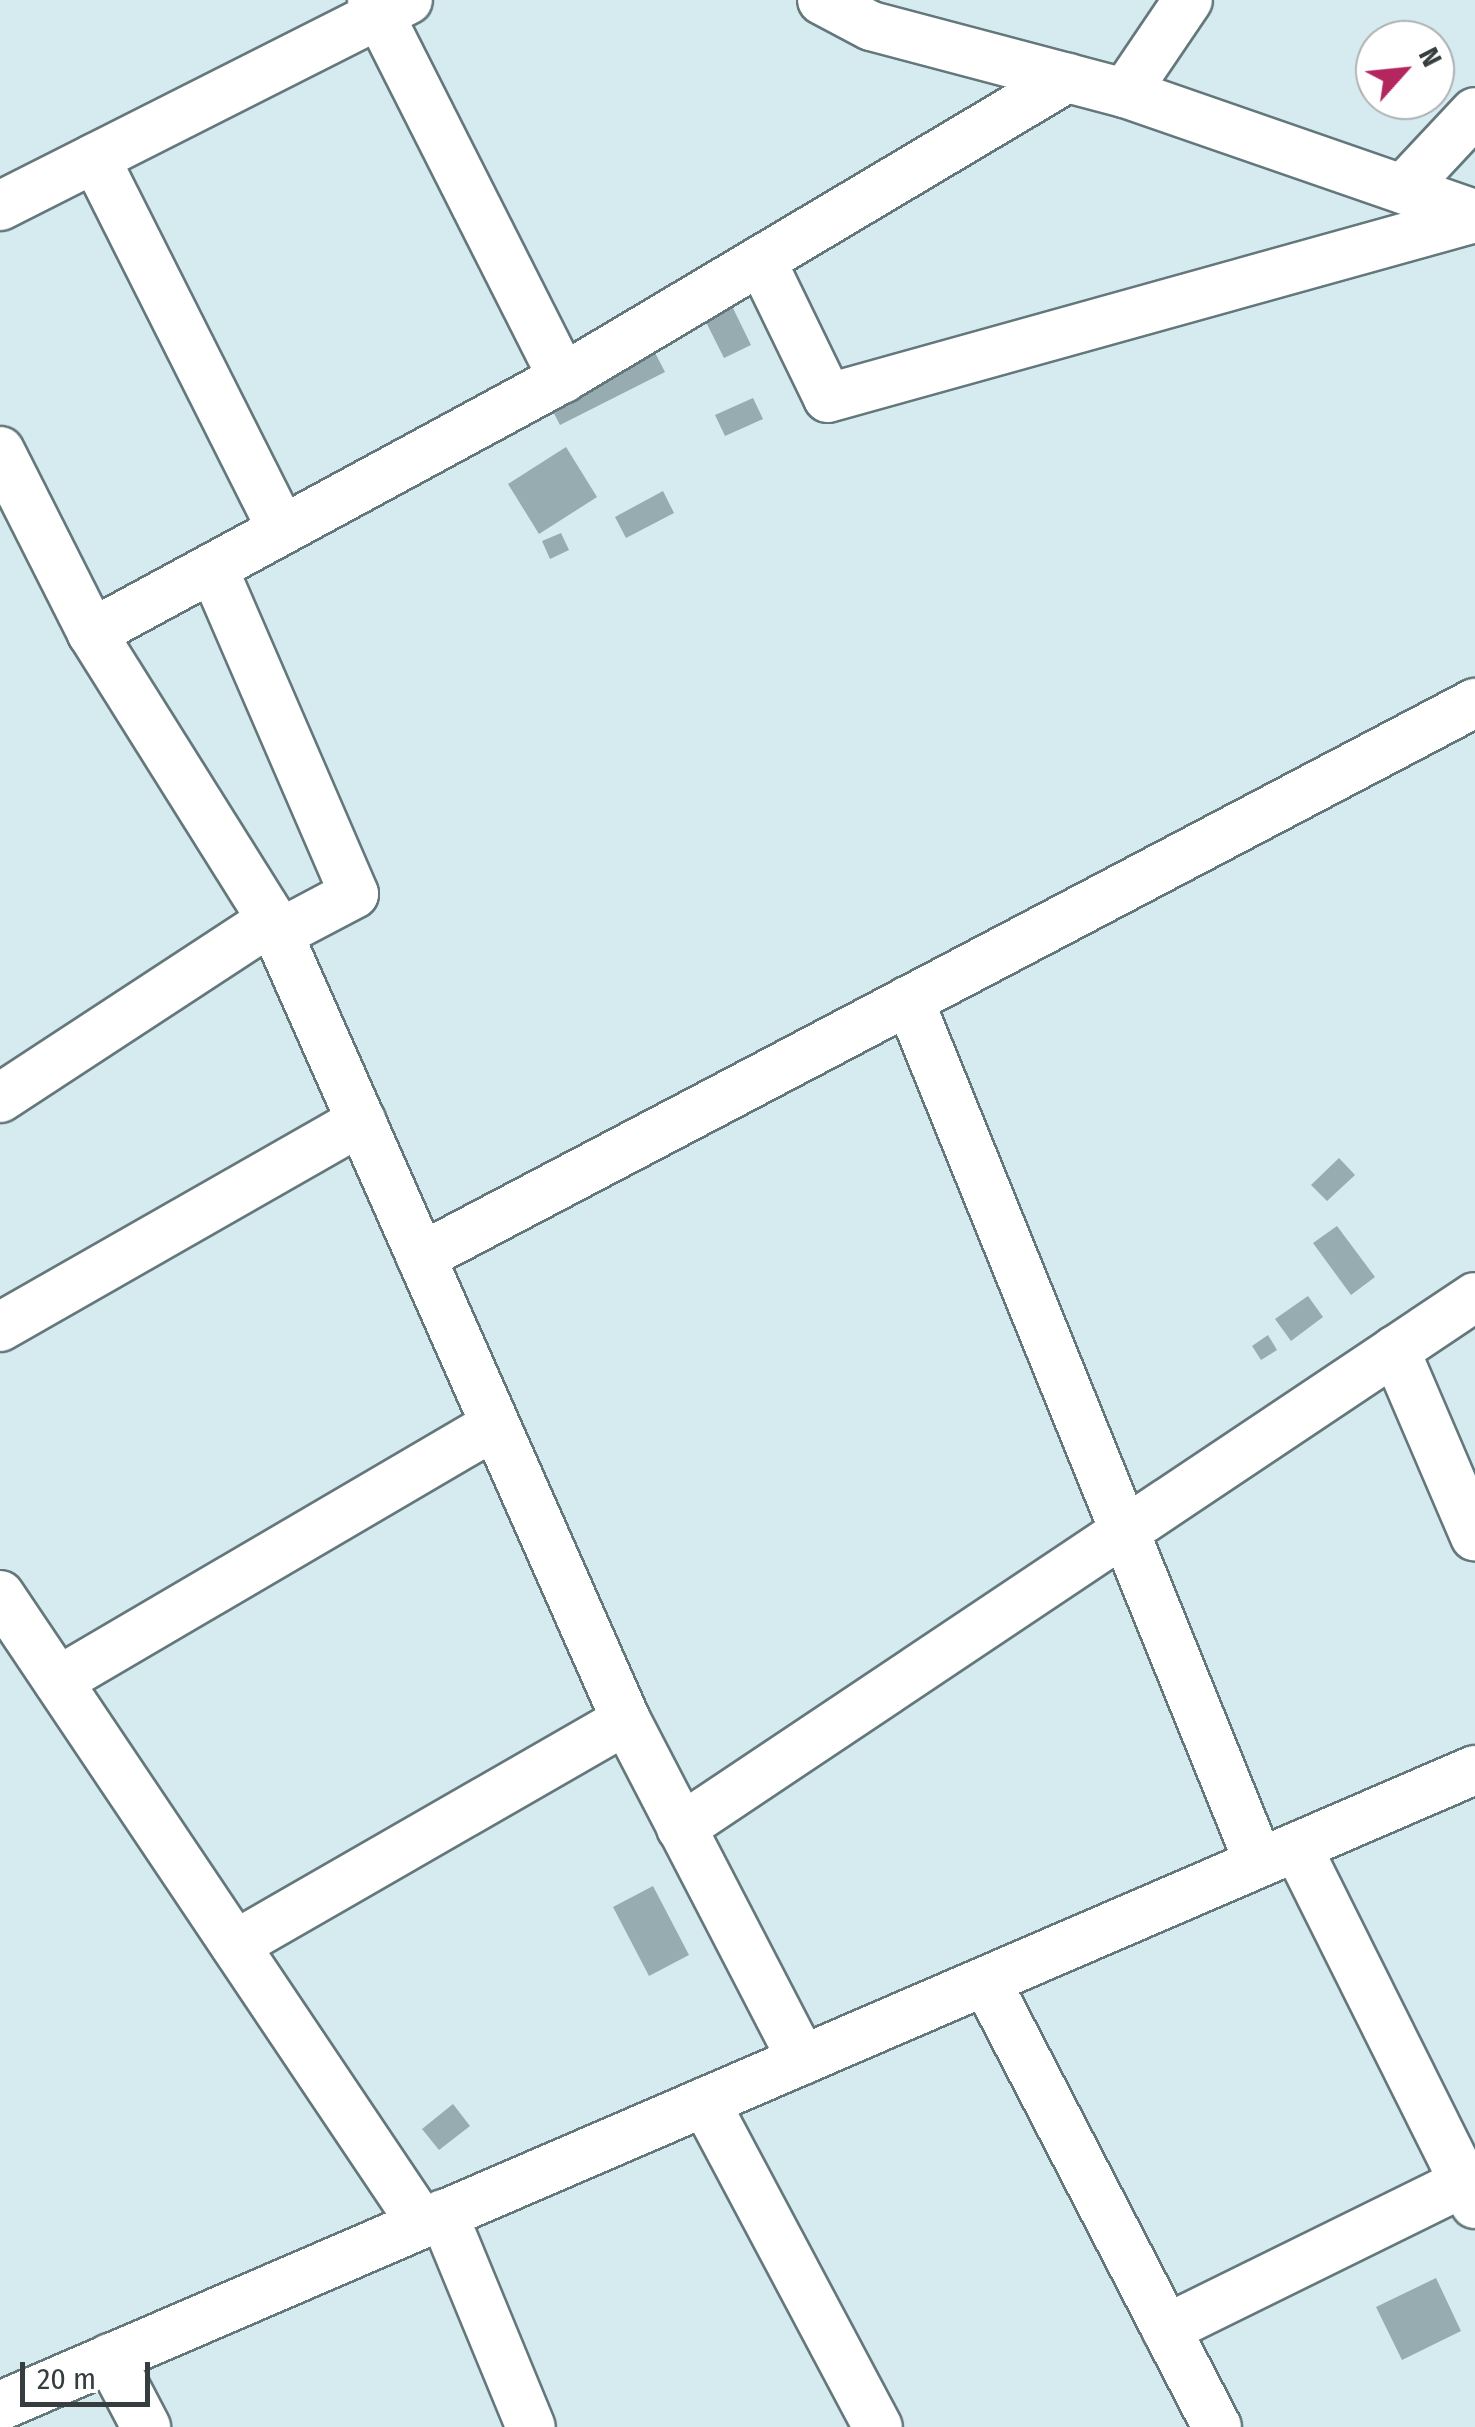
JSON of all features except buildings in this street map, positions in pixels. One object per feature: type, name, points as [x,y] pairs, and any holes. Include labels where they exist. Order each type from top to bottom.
[{"type":"street","points":[[822,0],[870,26],[1125,93],[1475,216]]},
{"type":"street","points":[[1125,93],[1188,0]]},
{"type":"street","points":[[0,206],[387,5],[562,378]]},
{"type":"street","points":[[92,633],[562,378],[1067,78]]},
{"type":"street","points":[[1403,189],[1475,112]]},
{"type":"street","points":[[94,158],[282,530]]},
{"type":"street","points":[[762,260],[828,398],[1475,216]]},
{"type":"street","points":[[0,451],[92,633],[275,927],[626,1720],[802,2060]]},
{"type":"street","points":[[3,1090],[275,927],[354,894],[212,568]]},
{"type":"street","points":[[421,1257],[1475,703]]},
{"type":"street","points":[[909,1000],[1124,1530],[1278,1856],[1471,2188],[1166,2329]]},
{"type":"street","points":[[0,1327],[361,1121]]},
{"type":"street","points":[[681,1828],[1475,1297]]},
{"type":"street","points":[[1395,1350],[1475,1537]]},
{"type":"street","points":[[58,1682],[495,1425]]},
{"type":"street","points":[[0,1595],[235,1945],[432,2219],[531,2427]]},
{"type":"street","points":[[235,1945],[626,1720]]},
{"type":"street","points":[[0,2406],[1475,1770]]},
{"type":"street","points":[[986,1981],[1217,2427]]},
{"type":"street","points":[[706,2102],[878,2427]]},
{"type":"street","points":[[110,2358],[146,2427]]}]
